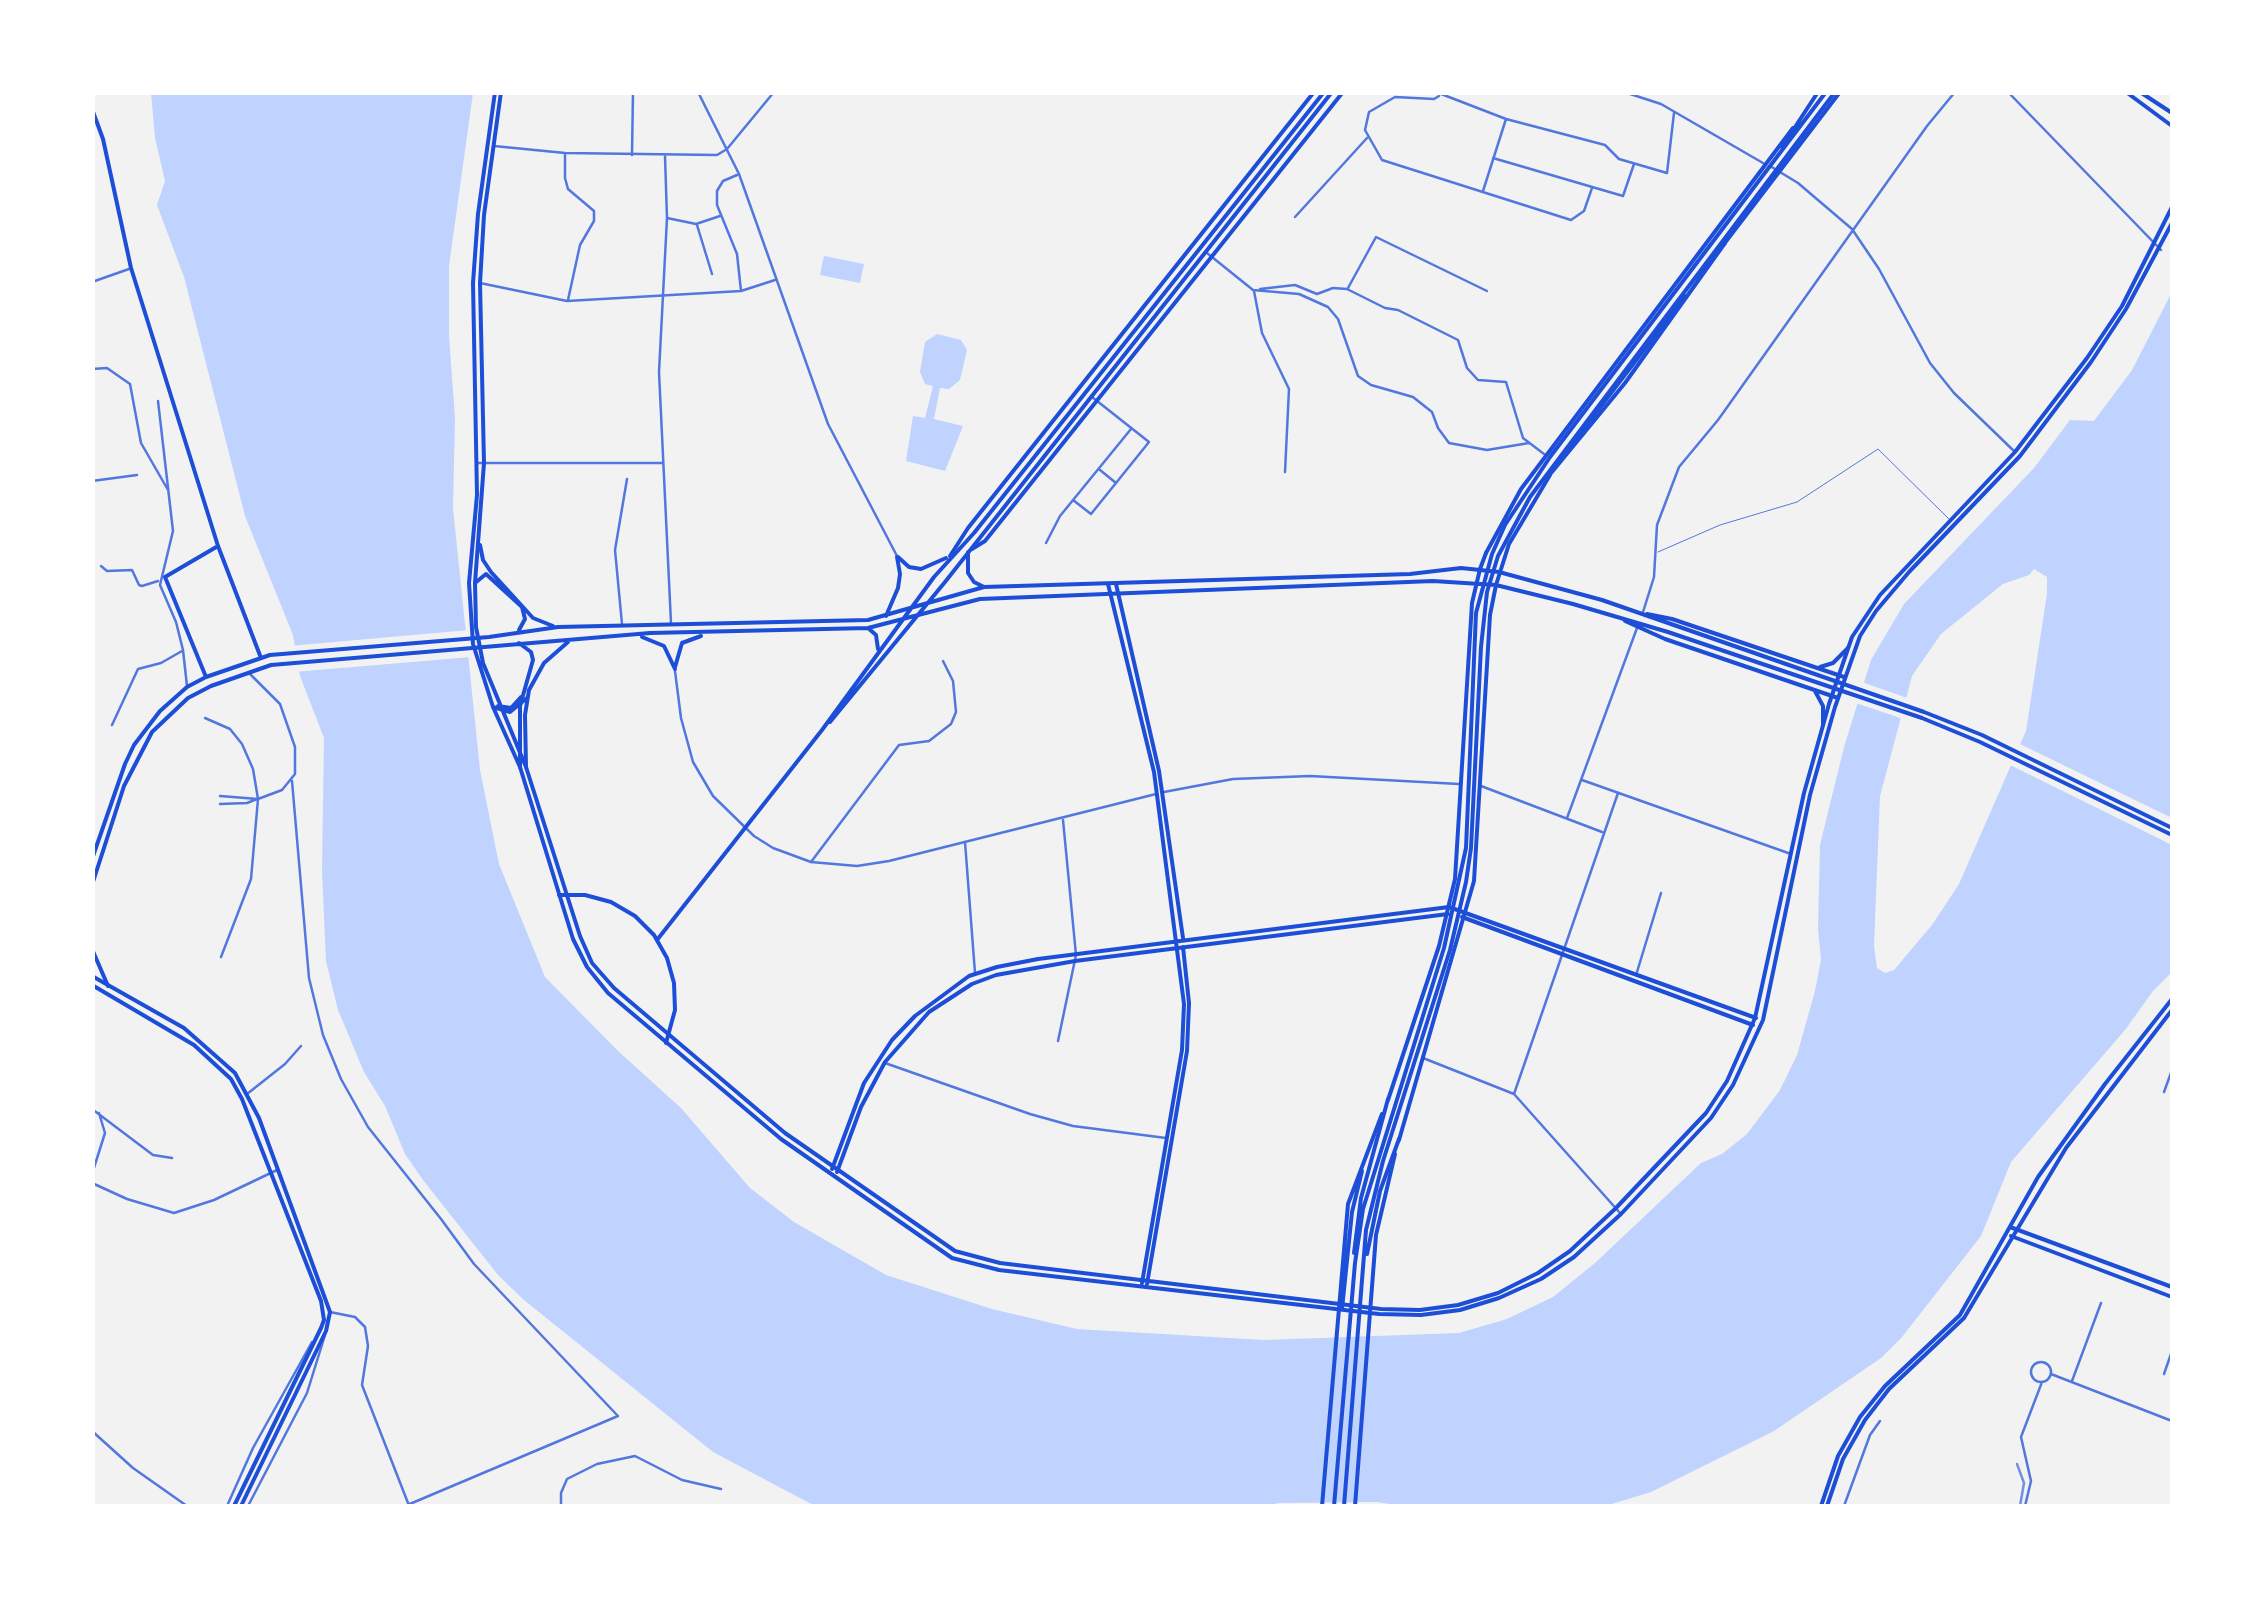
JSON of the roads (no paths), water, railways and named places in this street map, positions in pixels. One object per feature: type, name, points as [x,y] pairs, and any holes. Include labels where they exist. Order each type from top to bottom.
[{"type":"main road","points":[[498,92],[477,283],[476,527],[469,592],[476,663],[523,767],[592,963],[614,988],[669,1036],[834,1172]]},
{"type":"main road","points":[[657,940],[822,730],[968,528],[1314,92]]},
{"type":"main road","points":[[897,557],[909,567],[926,570],[950,556],[974,533],[1324,92]]},
{"type":"main road","points":[[822,730],[929,603],[1332,92]]},
{"type":"main road","points":[[968,552],[985,541],[1343,92]]},
{"type":"main road","points":[[1342,1306],[1352,1212],[1449,910],[1459,850],[1472,604],[1486,553],[1521,489],[1821,92]]},
{"type":"main road","points":[[1322,1506],[1348,1204],[1376,1159],[1444,948],[1460,880],[1466,848],[1476,613],[1492,554],[1505,526],[1550,457],[1821,92]]},
{"type":"main road","points":[[1355,1506],[1376,1234],[1422,1058],[1468,911],[1478,846],[1488,648],[1499,572],[1516,530],[1558,464],[1838,92]]},
{"type":"main road","points":[[1344,1506],[1364,1264],[1377,1191],[1450,950],[1472,848],[1487,592],[1498,556],[1530,496],[1838,92]]},
{"type":"main road","points":[[2126,92],[2172,126]]},
{"type":"main road","points":[[2140,92],[2172,113]]},
{"type":"main road","points":[[92,108],[103,139],[131,268],[218,546],[262,658]]},
{"type":"main road","points":[[1816,668],[1834,663],[1848,648],[1880,595],[2017,454],[2122,306],[2172,206]]},
{"type":"main road","points":[[1841,676],[1876,611],[2017,454],[2091,362],[2161,250],[2172,223]]},
{"type":"main road","points":[[1530,496],[1560,464],[1726,243]]},
{"type":"main road","points":[[477,283],[484,463],[475,584],[478,643],[497,708],[520,754]]},
{"type":"main road","points":[[480,544],[486,565],[534,618],[558,627]]},
{"type":"main road","points":[[206,677],[165,578],[218,546]]},
{"type":"main road","points":[[968,552],[968,573],[984,587]]},
{"type":"main road","points":[[886,616],[899,582],[897,557]]},
{"type":"main road","points":[[92,859],[134,745],[160,711],[206,677],[270,655],[489,637],[558,627],[868,620],[984,587],[1480,569],[1672,619],[1841,676]]},
{"type":"main road","points":[[475,584],[482,574],[490,576],[522,607],[523,626],[511,634]]},
{"type":"main road","points":[[92,885],[124,786],[152,732],[188,698],[210,686],[271,665],[650,633],[868,628],[980,598],[1433,581],[1496,585],[1669,628],[1948,721],[2172,828]]},
{"type":"main road","points":[[1108,583],[1114,593],[1160,793],[1189,1003],[1188,1051],[1144,1285]]},
{"type":"main road","points":[[1114,593],[1116,583]]},
{"type":"main road","points":[[1643,613],[1669,628],[1969,736],[2172,835]]},
{"type":"main road","points":[[1621,619],[1835,697]]},
{"type":"main road","points":[[868,628],[878,640],[878,654]]},
{"type":"main road","points":[[675,670],[682,643],[705,634]]},
{"type":"main road","points":[[637,636],[664,646],[675,670]]},
{"type":"main road","points":[[572,640],[544,663],[520,706],[520,754],[573,939],[587,967],[608,993],[781,1138],[938,1242],[973,1258],[1144,1285],[1342,1306],[1420,1310],[1498,1294],[1538,1274],[1570,1251],[1618,1211],[1710,1118],[1734,1084],[1763,1020],[1810,795],[1848,648]]},
{"type":"main road","points":[[520,643],[531,652],[533,660],[524,698],[523,767]]},
{"type":"main road","points":[[1811,688],[1823,706],[1823,724]]},
{"type":"main road","points":[[1618,1211],[1706,1113],[1728,1081],[1755,1018],[1823,724],[1835,697]]},
{"type":"main road","points":[[497,708],[510,708],[524,698]]},
{"type":"main road","points":[[497,708],[510,712],[520,706]]},
{"type":"main road","points":[[559,894],[594,896],[620,906],[642,922],[657,940],[674,984],[675,1010],[666,1043]]},
{"type":"main road","points":[[1449,910],[1763,1020]]},
{"type":"main road","points":[[834,1172],[864,1083],[878,1060],[915,1016],[938,996],[997,967],[1449,910],[1468,911],[1760,1028]]},
{"type":"main road","points":[[1144,1285],[1183,1035],[1180,944]]},
{"type":"main road","points":[[92,948],[108,986]]},
{"type":"main road","points":[[834,1172],[885,1062],[929,1012],[958,992],[996,975],[1075,958]]},
{"type":"main road","points":[[92,976],[184,1028],[235,1073],[248,1093],[330,1312],[237,1506]]},
{"type":"main road","points":[[92,985],[194,1045],[231,1079],[322,1301],[324,1329]]},
{"type":"main road","points":[[1824,1506],[1838,1456],[1860,1417],[1891,1380],[1954,1323],[2060,1144],[2172,1000]]},
{"type":"main road","points":[[2013,1228],[2110,1086],[2172,1010]]},
{"type":"main road","points":[[1334,1506],[1362,1166],[1388,1099]]},
{"type":"main road","points":[[1377,1191],[1400,1139]]},
{"type":"main road","points":[[2013,1228],[2172,1286]]},
{"type":"main road","points":[[2009,1235],[2172,1297]]},
{"type":"street","points":[[632,155],[634,92]]},
{"type":"street","points":[[698,92],[739,174],[828,424],[897,557]]},
{"type":"street","points":[[491,146],[566,153],[716,155],[728,149],[774,92]]},
{"type":"street","points":[[1624,92],[1674,112],[1781,172],[1852,229],[1879,269],[1930,362],[1954,393],[2017,454]]},
{"type":"street","points":[[1643,613],[1654,577],[1661,510],[1679,467],[1718,420],[1852,229],[1955,92]]},
{"type":"street","points":[[2008,92],[2161,250]]},
{"type":"street","points":[[1592,188],[1584,211],[1571,220],[1382,160],[1368,136],[1366,119],[1394,97],[1434,99],[1437,94],[1506,119],[1605,144],[1615,157],[1666,172],[1674,112]]},
{"type":"street","points":[[1482,192],[1506,119]]},
{"type":"street","points":[[1295,217],[1368,136]]},
{"type":"street","points":[[566,153],[564,178],[568,189],[594,211],[594,221],[580,245],[567,301]]},
{"type":"street","points":[[665,156],[667,218],[659,372],[671,625]]},
{"type":"street","points":[[1493,158],[1623,196],[1634,164]]},
{"type":"street","points":[[739,174],[723,181],[717,191],[722,216],[738,254],[741,291]]},
{"type":"street","points":[[667,218],[696,224],[722,216]]},
{"type":"street","points":[[696,224],[712,274]]},
{"type":"street","points":[[1347,289],[1376,238],[1487,291]]},
{"type":"street","points":[[1206,252],[1254,290],[1299,294],[1328,307],[1338,319],[1358,376],[1371,385],[1413,397],[1432,412],[1449,442],[1487,450],[1529,443]]},
{"type":"street","points":[[92,282],[131,268]]},
{"type":"street","points":[[477,283],[567,301],[741,291],[776,280]]},
{"type":"street","points":[[1254,290],[1295,285],[1318,294],[1333,288],[1347,289],[1458,340],[1467,368],[1478,380],[1506,382],[1510,387],[1521,433],[1546,456]]},
{"type":"street","points":[[1254,290],[1262,333],[1289,390],[1285,472]]},
{"type":"street","points":[[92,369],[107,368],[130,384],[144,451],[168,492]]},
{"type":"street","points":[[1073,500],[1090,514],[1149,442],[1091,396]]},
{"type":"street","points":[[158,401],[173,531],[160,581],[183,650],[187,688]]},
{"type":"street","points":[[1046,543],[1060,516],[1132,428]]},
{"type":"street","points":[[92,463],[92,473]]},
{"type":"street","points":[[476,463],[662,464]]},
{"type":"street","points":[[1098,469],[1116,482]]},
{"type":"street","points":[[92,480],[137,475]]},
{"type":"street","points":[[622,625],[615,550],[627,479]]},
{"type":"street","points":[[102,566],[107,570],[132,570],[142,586],[160,581]]},
{"type":"street","points":[[1567,818],[1637,628]]},
{"type":"street","points":[[112,725],[138,668],[174,658],[183,650]]},
{"type":"street","points":[[812,862],[895,750],[904,742],[922,743],[936,738],[955,717],[951,674],[943,661]]},
{"type":"street","points":[[675,670],[680,718],[693,762],[713,796],[744,828],[773,848],[812,862],[840,866],[871,864],[1160,793],[1234,780],[1310,776],[1462,784]]},
{"type":"street","points":[[248,674],[272,695],[296,746],[292,781],[310,978],[323,1035],[341,1079],[368,1127],[474,1264],[618,1416],[407,1506],[362,1384],[368,1346],[365,1327],[355,1317],[330,1312]]},
{"type":"street","points":[[205,718],[230,729],[242,744],[254,769],[258,798],[251,879],[220,957]]},
{"type":"street","points":[[1581,780],[1792,854]]},
{"type":"street","points":[[220,804],[247,803],[282,790],[292,781]]},
{"type":"street","points":[[1481,786],[1604,832]]},
{"type":"street","points":[[1514,1094],[1618,793]]},
{"type":"street","points":[[220,796],[258,798]]},
{"type":"street","points":[[1058,1041],[1075,958],[1063,818]]},
{"type":"street","points":[[964,842],[976,974]]},
{"type":"street","points":[[1637,974],[1662,893]]},
{"type":"street","points":[[242,1099],[301,1046]]},
{"type":"street","points":[[1422,1058],[1514,1094],[1618,1211]]},
{"type":"street","points":[[878,1060],[1073,1126],[1168,1138]]},
{"type":"street","points":[[2164,1092],[2172,1070]]},
{"type":"street","points":[[92,1108],[153,1155],[172,1158]]},
{"type":"street","points":[[92,1174],[105,1133],[98,1113]]},
{"type":"street","points":[[92,1183],[127,1199],[174,1212],[214,1200],[278,1169]]},
{"type":"street","points":[[2072,1382],[2101,1303]]},
{"type":"street","points":[[226,1506],[253,1448],[324,1329]]},
{"type":"street","points":[[248,1506],[307,1393],[324,1329]]},
{"type":"street","points":[[2164,1374],[2172,1351]]},
{"type":"street","points":[[2042,1382],[2033,1377],[2036,1364],[2047,1364],[2051,1374],[2172,1420]]},
{"type":"street","points":[[2025,1506],[2031,1481],[2021,1437],[2042,1382],[2051,1374]]},
{"type":"street","points":[[1844,1506],[1870,1434],[1880,1421]]},
{"type":"street","points":[[92,1431],[133,1468],[187,1506]]},
{"type":"street","points":[[562,1506],[560,1493],[567,1479],[597,1464],[634,1456],[682,1480],[721,1489]]},
{"type":"lane","points":[[1655,554],[1720,525],[1798,502],[1878,450],[1951,521]]},
{"type":"water","points":[[151,93],[473,93],[449,266],[455,418],[453,508],[480,770],[499,864],[545,977],[681,1108],[750,1188],[794,1222],[886,1275],[992,1309],[1077,1329],[1264,1340],[1459,1333],[1507,1319],[1553,1297],[1701,1163],[1722,1154],[1747,1134],[1780,1090],[1797,1055],[1815,991],[1821,960],[1820,845],[1871,660],[1904,604],[2034,468],[2070,420],[2094,421],[2132,370],[2172,292],[2172,972],[2011,1162],[1981,1236],[1881,1358],[1774,1431],[1651,1492],[1605,1506],[1401,1506],[1378,1502],[1266,1506],[815,1506],[713,1452],[498,1275],[405,1154],[385,1106],[364,1072],[338,1010],[326,961],[322,871],[324,738],[300,676],[293,635],[245,516],[184,277],[157,205],[165,181],[155,138]],"holes":[[[2034,569],[2047,577],[2026,731],[1959,884],[1932,925],[1894,970],[1885,973],[1877,968],[1874,946],[1880,796],[1912,676],[1941,634],[2003,584],[2029,575]]]},
{"type":"water","points":[[824,256],[864,264],[860,283],[820,275]]},
{"type":"water","points":[[937,334],[961,340],[967,350],[960,380],[949,389],[940,388],[934,419],[963,426],[945,471],[906,461],[913,416],[925,418],[933,386],[925,384],[920,372],[925,342]]},
{"type":"railway","points":[[2017,1464],[2024,1483],[2020,1506]]}]
